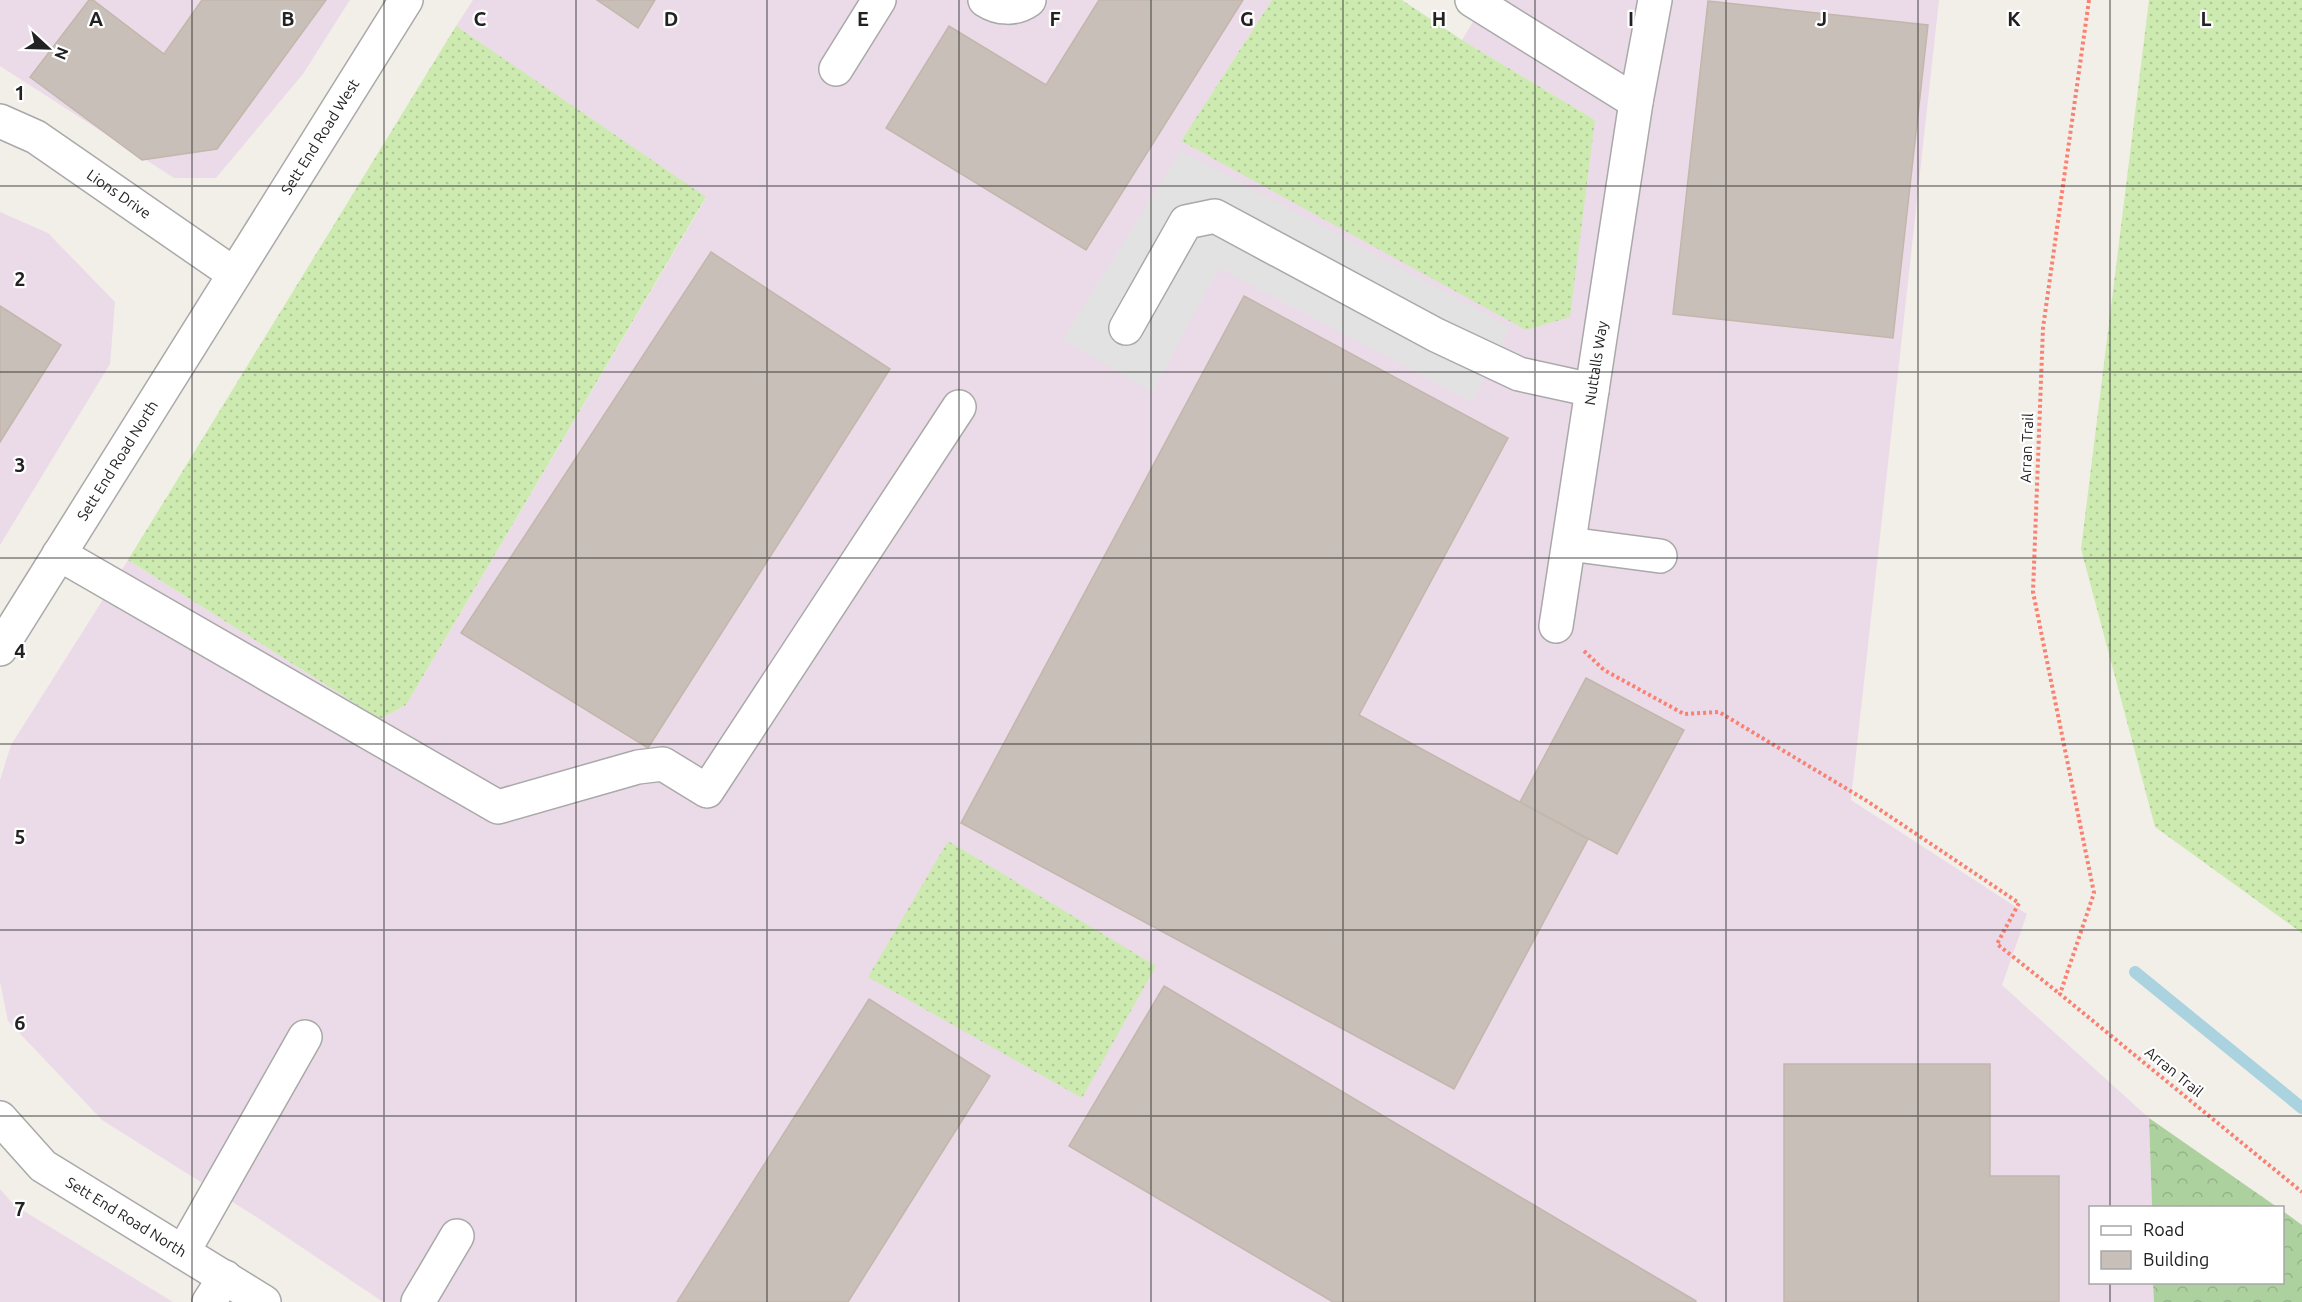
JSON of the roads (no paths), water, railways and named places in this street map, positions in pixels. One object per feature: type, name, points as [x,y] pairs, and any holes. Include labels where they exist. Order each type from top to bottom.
[{"type":"street","name":"Sett End Road West","points":[[234,274],[406,0]]},
{"type":"street","points":[[836,69],[879,0]]},
{"type":"street","points":[[985,0],[995,7],[1020,7],[1029,0]]},
{"type":"street","points":[[1472,0],[1636,102]]},
{"type":"street","name":"Nuttalls Way","points":[[1557,626],[1636,102],[1655,0]]},
{"type":"street","name":"Lions Drive","points":[[0,120],[36,137],[234,274]]},
{"type":"street","points":[[1126,328],[1186,222],[1215,216],[1436,335],[1519,374],[1592,390]]},
{"type":"street","name":"Sett End Road North","points":[[0,649],[234,274]]},
{"type":"street","points":[[59,554],[498,807],[638,767],[663,764],[707,791],[959,407]]},
{"type":"street","points":[[1569,544],[1660,556]]},
{"type":"street","points":[[183,1252],[305,1036]]},
{"type":"street","name":"Sett End Road North","points":[[0,1118],[43,1166],[183,1252],[217,1290],[264,1302]]},
{"type":"street","points":[[418,1302],[458,1236]]},
{"type":"waterway","points":[[2135,972],[2302,1108]]}]
